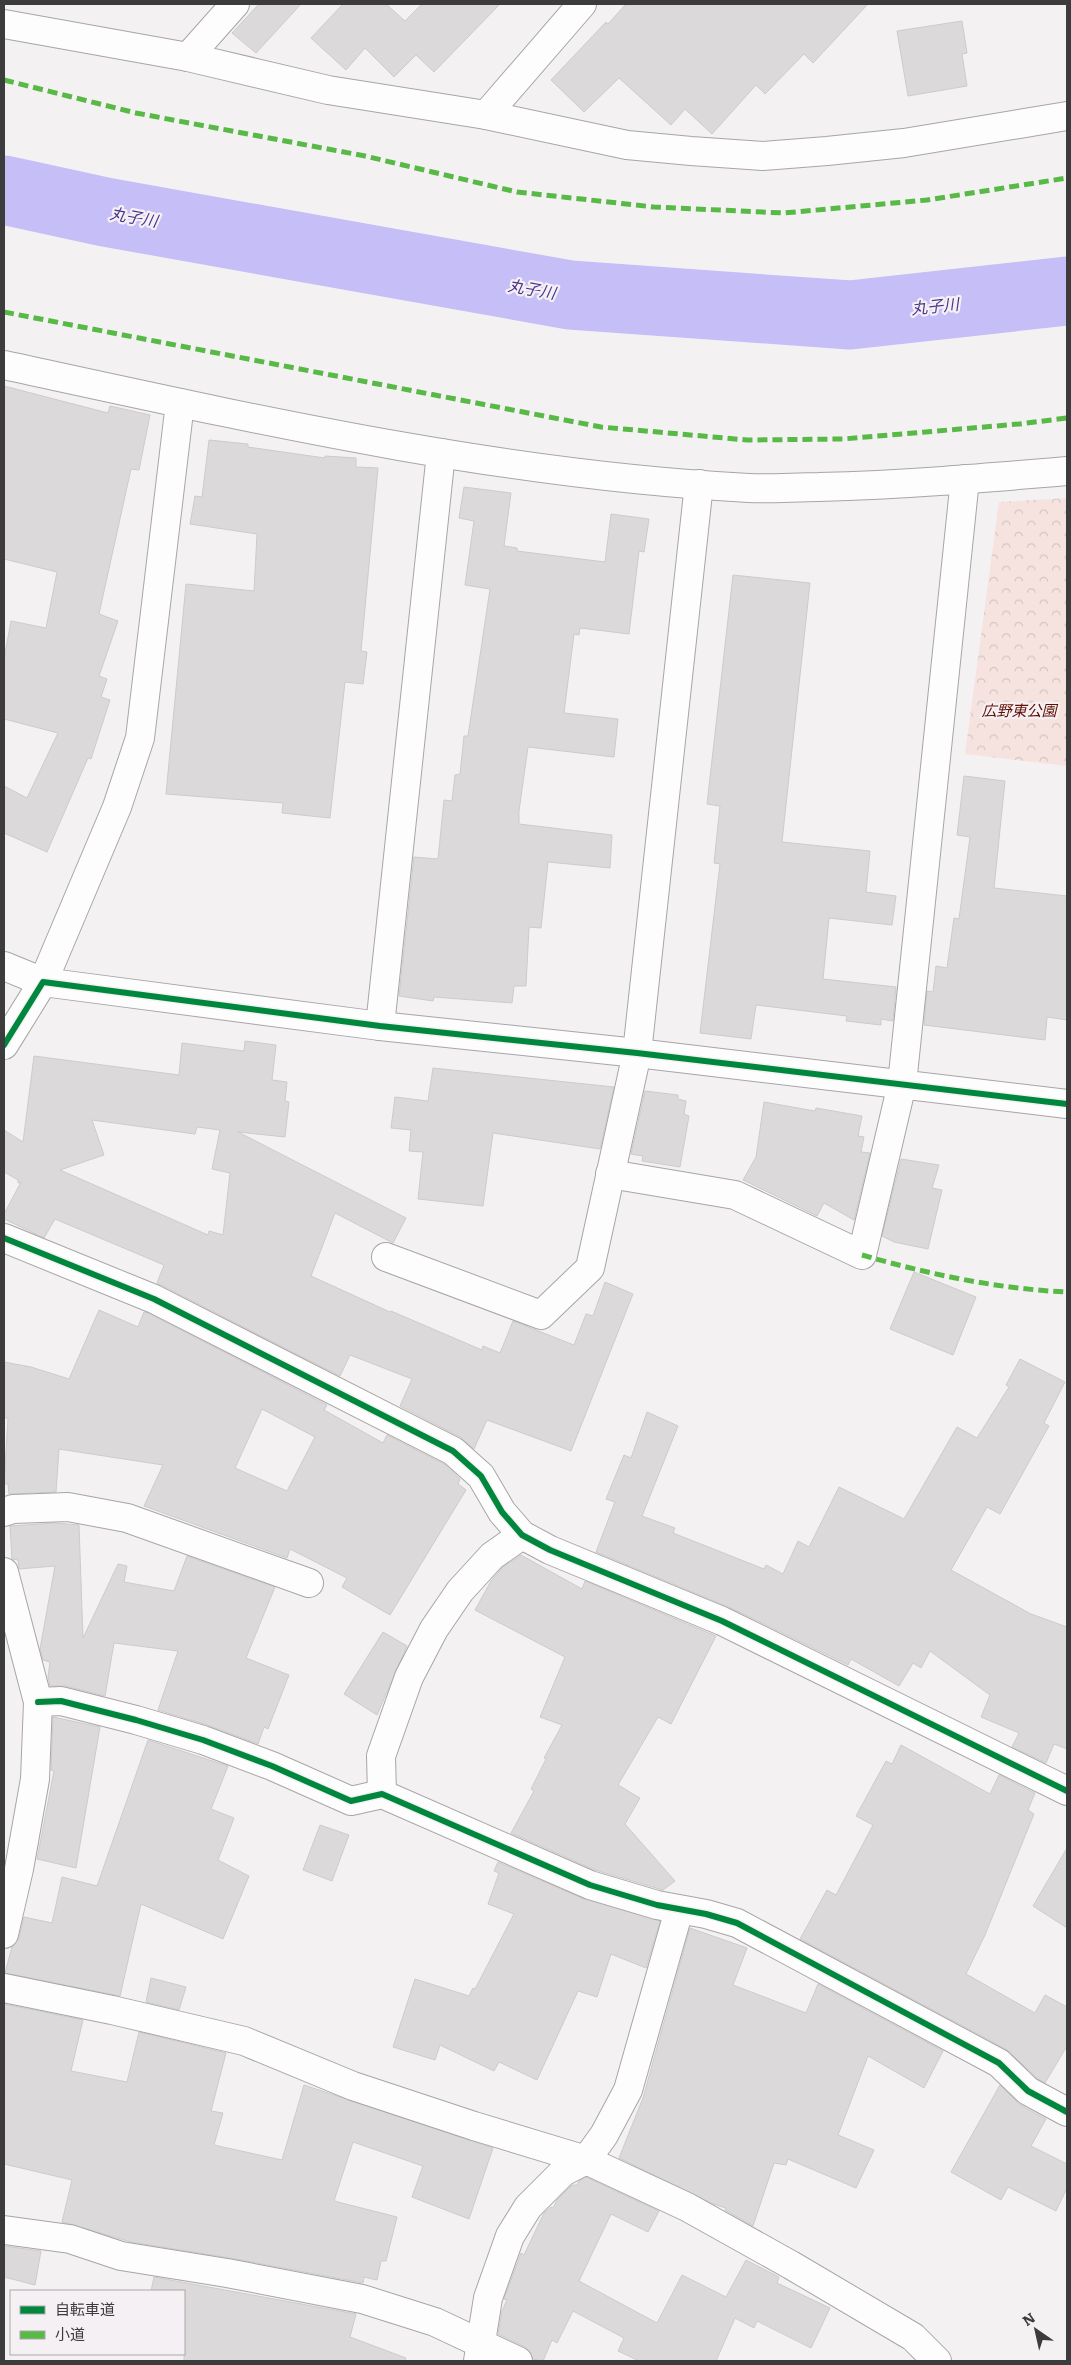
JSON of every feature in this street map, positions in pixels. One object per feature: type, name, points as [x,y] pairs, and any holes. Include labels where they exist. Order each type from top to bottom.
[{"type":"street","points":[[188,57],[235,4]]},
{"type":"street","points":[[486,115],[582,4]]},
{"type":"street","points":[[4,24],[188,57],[328,90],[486,115],[627,145],[763,156],[904,143],[1067,116]]},
{"type":"street","points":[[4,365],[180,403],[440,454],[634,480],[752,488],[868,486],[1067,471]]},
{"type":"street","points":[[4,1045],[43,982],[117,807],[140,738],[180,403]]},
{"type":"street","points":[[380,1026],[440,454]]},
{"type":"street","points":[[610,1174],[735,1195],[862,1255],[902,1084],[965,479]]},
{"type":"street","points":[[386,1257],[541,1315],[590,1268],[636,1052],[699,484]]},
{"type":"street","points":[[4,966],[43,982],[380,1026],[636,1052],[1067,1104]]},
{"type":"street","points":[[4,1238],[154,1299],[453,1451],[481,1476],[502,1512],[522,1535],[550,1550],[722,1621],[1067,1790]]},
{"type":"street","points":[[4,1512],[13,1509],[68,1507],[127,1518],[309,1583]]},
{"type":"street","points":[[382,1794],[381,1756],[409,1677],[434,1629],[460,1591],[492,1556],[522,1535]]},
{"type":"street","points":[[4,1572],[38,1702],[35,1779],[19,1869],[4,1934]]},
{"type":"street","points":[[38,1702],[62,1701],[203,1740],[272,1766],[351,1801],[382,1794],[590,1885],[679,1910],[706,1914],[737,1923],[789,1953],[999,2064],[1028,2091],[1067,2112]]},
{"type":"street","points":[[480,2354],[488,2298],[510,2236],[528,2207],[563,2172],[586,2160],[604,2135],[628,2090],[679,1910]]},
{"type":"street","points":[[4,1988],[112,2010],[244,2041],[353,2086],[586,2160],[688,2207],[791,2265],[913,2337],[936,2361]]},
{"type":"street","points":[[4,2230],[70,2239],[122,2256],[227,2273],[362,2299],[435,2322],[480,2354],[518,2361]]},
{"type":"green space","name":"広野東公園","points":[[1067,498],[1067,766],[965,754],[999,502]]},
{"type":"building","points":[[259,4],[301,4],[256,53],[232,33]]},
{"type":"building","points":[[343,4],[386,4],[405,21],[422,4],[500,4],[434,72],[416,55],[394,77],[365,48],[346,70],[311,38]]},
{"type":"building","points":[[626,4],[868,4],[813,63],[804,54],[765,94],[756,85],[712,134],[685,109],[671,125],[619,78],[584,112],[551,80],[606,22],[608,24]]},
{"type":"building","points":[[962,21],[967,53],[962,54],[967,86],[908,96],[897,31]]},
{"type":"building","points":[[4,386],[108,413],[110,406],[150,415],[139,470],[131,469],[99,614],[118,621],[99,676],[107,679],[101,697],[110,700],[91,759],[88,758],[47,852],[4,833],[4,786],[27,798],[58,733],[4,719],[4,659],[11,621],[46,628],[57,572],[4,559]]},
{"type":"building","points":[[209,440],[248,444],[248,447],[325,458],[325,456],[356,458],[356,467],[378,468],[361,651],[367,652],[363,684],[345,682],[330,818],[282,813],[283,803],[166,794],[186,584],[254,591],[257,534],[190,524],[195,496],[202,497]]},
{"type":"building","points":[[464,487],[511,493],[504,546],[517,548],[517,551],[605,562],[611,514],[649,519],[644,552],[639,551],[629,634],[580,628],[579,635],[574,634],[564,713],[618,719],[614,757],[528,747],[519,811],[519,824],[612,835],[610,868],[548,862],[541,928],[529,927],[526,986],[514,986],[512,1003],[434,997],[433,1001],[399,996],[414,857],[438,859],[444,800],[452,801],[455,775],[460,774],[464,736],[468,736],[490,589],[465,585],[474,521],[459,518]]},
{"type":"building","points":[[733,575],[810,583],[782,842],[870,851],[866,892],[896,896],[892,925],[829,918],[823,979],[896,987],[893,1021],[881,1019],[881,1025],[846,1021],[847,1016],[756,1005],[751,1039],[700,1033],[720,864],[714,863],[720,806],[707,804]]},
{"type":"building","points":[[964,776],[1005,781],[994,888],[1067,896],[1067,1020],[1047,1017],[1045,1040],[924,1025],[927,991],[933,992],[936,966],[947,968],[954,918],[959,919],[970,837],[957,835]]},
{"type":"building","points":[[245,1041],[276,1045],[272,1080],[287,1082],[285,1101],[289,1102],[285,1137],[238,1132],[406,1218],[393,1243],[335,1213],[311,1276],[390,1312],[482,1350],[483,1346],[500,1353],[513,1321],[574,1345],[586,1314],[593,1316],[605,1282],[633,1294],[571,1451],[487,1420],[474,1449],[460,1437],[400,1406],[412,1379],[350,1355],[340,1376],[157,1283],[164,1265],[55,1219],[44,1238],[4,1219],[4,1214],[21,1182],[18,1183],[18,1180],[4,1172],[4,1130],[23,1142],[34,1056],[179,1075],[182,1043],[244,1051]],"holes":[[[92,1120],[195,1134],[197,1127],[220,1130],[212,1169],[230,1173],[223,1235],[209,1231],[208,1235],[60,1170],[104,1155]]]},
{"type":"building","points":[[433,1068],[614,1087],[600,1149],[493,1133],[483,1206],[418,1199],[423,1152],[409,1151],[411,1130],[391,1128],[395,1097],[428,1101]]},
{"type":"building","points":[[645,1091],[678,1095],[678,1099],[686,1101],[684,1114],[689,1116],[680,1167],[642,1161],[643,1156],[631,1154]]},
{"type":"building","points":[[764,1102],[815,1111],[816,1108],[862,1116],[858,1136],[864,1137],[861,1152],[870,1153],[854,1220],[824,1203],[817,1216],[743,1180],[756,1157]]},
{"type":"building","points":[[901,1159],[939,1165],[932,1188],[942,1190],[928,1249],[894,1242],[882,1236]]},
{"type":"building","points":[[914,1272],[976,1297],[953,1355],[890,1329]]},
{"type":"building","points":[[99,1310],[138,1327],[144,1312],[148,1313],[327,1405],[324,1410],[383,1443],[387,1435],[444,1464],[460,1479],[458,1484],[466,1490],[390,1615],[342,1587],[347,1578],[290,1549],[287,1558],[144,1506],[163,1465],[59,1449],[56,1492],[9,1494],[8,1484],[4,1484],[8,1418],[4,1418],[4,1362],[31,1367],[69,1379]],"holes":[[[262,1409],[315,1437],[287,1491],[235,1468]]]},
{"type":"building","points":[[1020,1359],[1065,1382],[1044,1423],[1049,1426],[1000,1514],[987,1507],[951,1570],[1031,1614],[1067,1627],[1067,1749],[1054,1744],[1046,1763],[1012,1747],[1019,1733],[981,1717],[990,1695],[930,1651],[921,1668],[913,1663],[899,1686],[851,1659],[848,1665],[731,1608],[596,1552],[615,1502],[606,1499],[624,1455],[631,1458],[647,1412],[678,1426],[642,1516],[675,1528],[673,1533],[764,1569],[766,1565],[783,1574],[798,1541],[809,1547],[839,1487],[904,1519],[957,1427],[977,1438],[1009,1387],[1006,1385]]},
{"type":"building","points":[[55,1523],[79,1525],[83,1638],[118,1564],[127,1566],[124,1582],[174,1591],[187,1556],[275,1587],[246,1658],[289,1675],[268,1729],[264,1727],[258,1744],[207,1725],[158,1710],[178,1651],[114,1643],[105,1696],[65,1686],[50,1686],[48,1677],[50,1662],[43,1660],[40,1649],[55,1566],[19,1569],[18,1560],[12,1559],[10,1526]]},
{"type":"building","points":[[521,1555],[582,1589],[585,1581],[716,1636],[671,1724],[658,1717],[618,1785],[640,1798],[625,1824],[675,1881],[663,1890],[595,1870],[511,1833],[534,1791],[531,1789],[546,1759],[544,1758],[562,1725],[540,1717],[565,1657],[475,1610],[491,1581],[502,1568]]},
{"type":"building","points":[[383,1632],[407,1646],[377,1715],[344,1694]]},
{"type":"building","points":[[53,1717],[100,1727],[76,1868],[37,1859],[54,1771],[51,1770]]},
{"type":"building","points":[[148,1740],[228,1766],[211,1809],[234,1818],[218,1860],[249,1876],[223,1939],[141,1904],[120,1996],[5,1973],[12,1947],[19,1938],[24,1917],[52,1923],[62,1877],[97,1886]]},
{"type":"building","points":[[901,1745],[990,1794],[999,1775],[1035,1793],[1028,1810],[1034,1814],[985,1935],[966,1974],[1035,2013],[1045,1995],[1067,2007],[1067,2046],[1045,2083],[1006,2049],[800,1939],[827,1890],[836,1895],[873,1825],[856,1816],[886,1761],[892,1764]]},
{"type":"building","points":[[320,1825],[349,1835],[332,1881],[303,1870]]},
{"type":"building","points":[[1067,1848],[1067,1928],[1033,1906]]},
{"type":"building","points":[[498,1862],[584,1899],[660,1921],[646,1968],[611,1954],[597,1997],[578,1991],[537,2080],[499,2062],[494,2071],[440,2045],[435,2060],[393,2047],[415,1979],[469,1996],[473,1988],[475,1989],[514,1914],[488,1904],[499,1873],[494,1871]]},
{"type":"building","points":[[690,1928],[747,1948],[733,1985],[806,2013],[818,1984],[943,2051],[924,2088],[868,2056],[838,2135],[874,2150],[856,2188],[788,2159],[786,2165],[774,2163],[753,2226],[725,2210],[726,2208],[713,2204],[619,2158],[643,2098]]},
{"type":"building","points":[[151,1978],[186,1987],[179,2010],[146,2002]]},
{"type":"building","points":[[4,2004],[83,2020],[71,2071],[127,2082],[139,2032],[226,2053],[211,2111],[223,2113],[214,2145],[282,2160],[304,2085],[493,2148],[469,2219],[412,2197],[423,2166],[353,2142],[334,2201],[397,2217],[386,2261],[381,2261],[377,2280],[364,2277],[363,2283],[131,2242],[62,2222],[72,2180],[4,2164]]},
{"type":"building","points":[[1000,2085],[1020,2105],[1046,2119],[1031,2146],[1067,2164],[1067,2188],[1056,2211],[1008,2187],[1001,2200],[951,2172]]},
{"type":"building","points":[[586,2177],[659,2211],[648,2232],[611,2214],[579,2281],[657,2323],[682,2275],[726,2297],[746,2260],[779,2277],[777,2283],[830,2308],[811,2348],[757,2321],[754,2328],[735,2318],[716,2361],[639,2361],[618,2351],[624,2338],[573,2311],[557,2343],[552,2340],[543,2361],[533,2359],[525,2347],[498,2334],[502,2311],[507,2300],[504,2299],[521,2253],[524,2255],[544,2213],[551,2207],[553,2208],[557,2200],[572,2185],[577,2185],[579,2181]]},
{"type":"building","points":[[4,2246],[41,2251],[35,2285],[4,2277]]},
{"type":"building","points":[[154,2277],[356,2314],[350,2337],[406,2358],[405,2361],[184,2361],[185,2290],[151,2290]]},
{"type":"waterway","name":"丸子川","points":[[4,190],[105,212],[570,295],[850,315],[1067,291]]},
{"type":"marked path","points":[[4,80],[136,113],[365,156],[517,192],[654,207],[784,213],[927,200],[1067,178]]},
{"type":"marked path","points":[[4,312],[601,427],[747,440],[843,439],[1067,418]]},
{"type":"marked path","points":[[862,1255],[963,1280],[1015,1288],[1067,1292]]},
{"type":"cycle path","points":[[4,1045],[43,982],[380,1026],[637,1053],[1067,1104]]},
{"type":"cycle path","points":[[4,1238],[154,1299],[453,1451],[481,1476],[502,1512],[522,1535],[550,1550],[722,1621],[1067,1791]]},
{"type":"cycle path","points":[[38,1702],[61,1701],[136,1720],[203,1740],[272,1766],[351,1801],[382,1794],[590,1885],[657,1905],[706,1914],[737,1923],[999,2063],[1028,2091],[1067,2112]]}]
